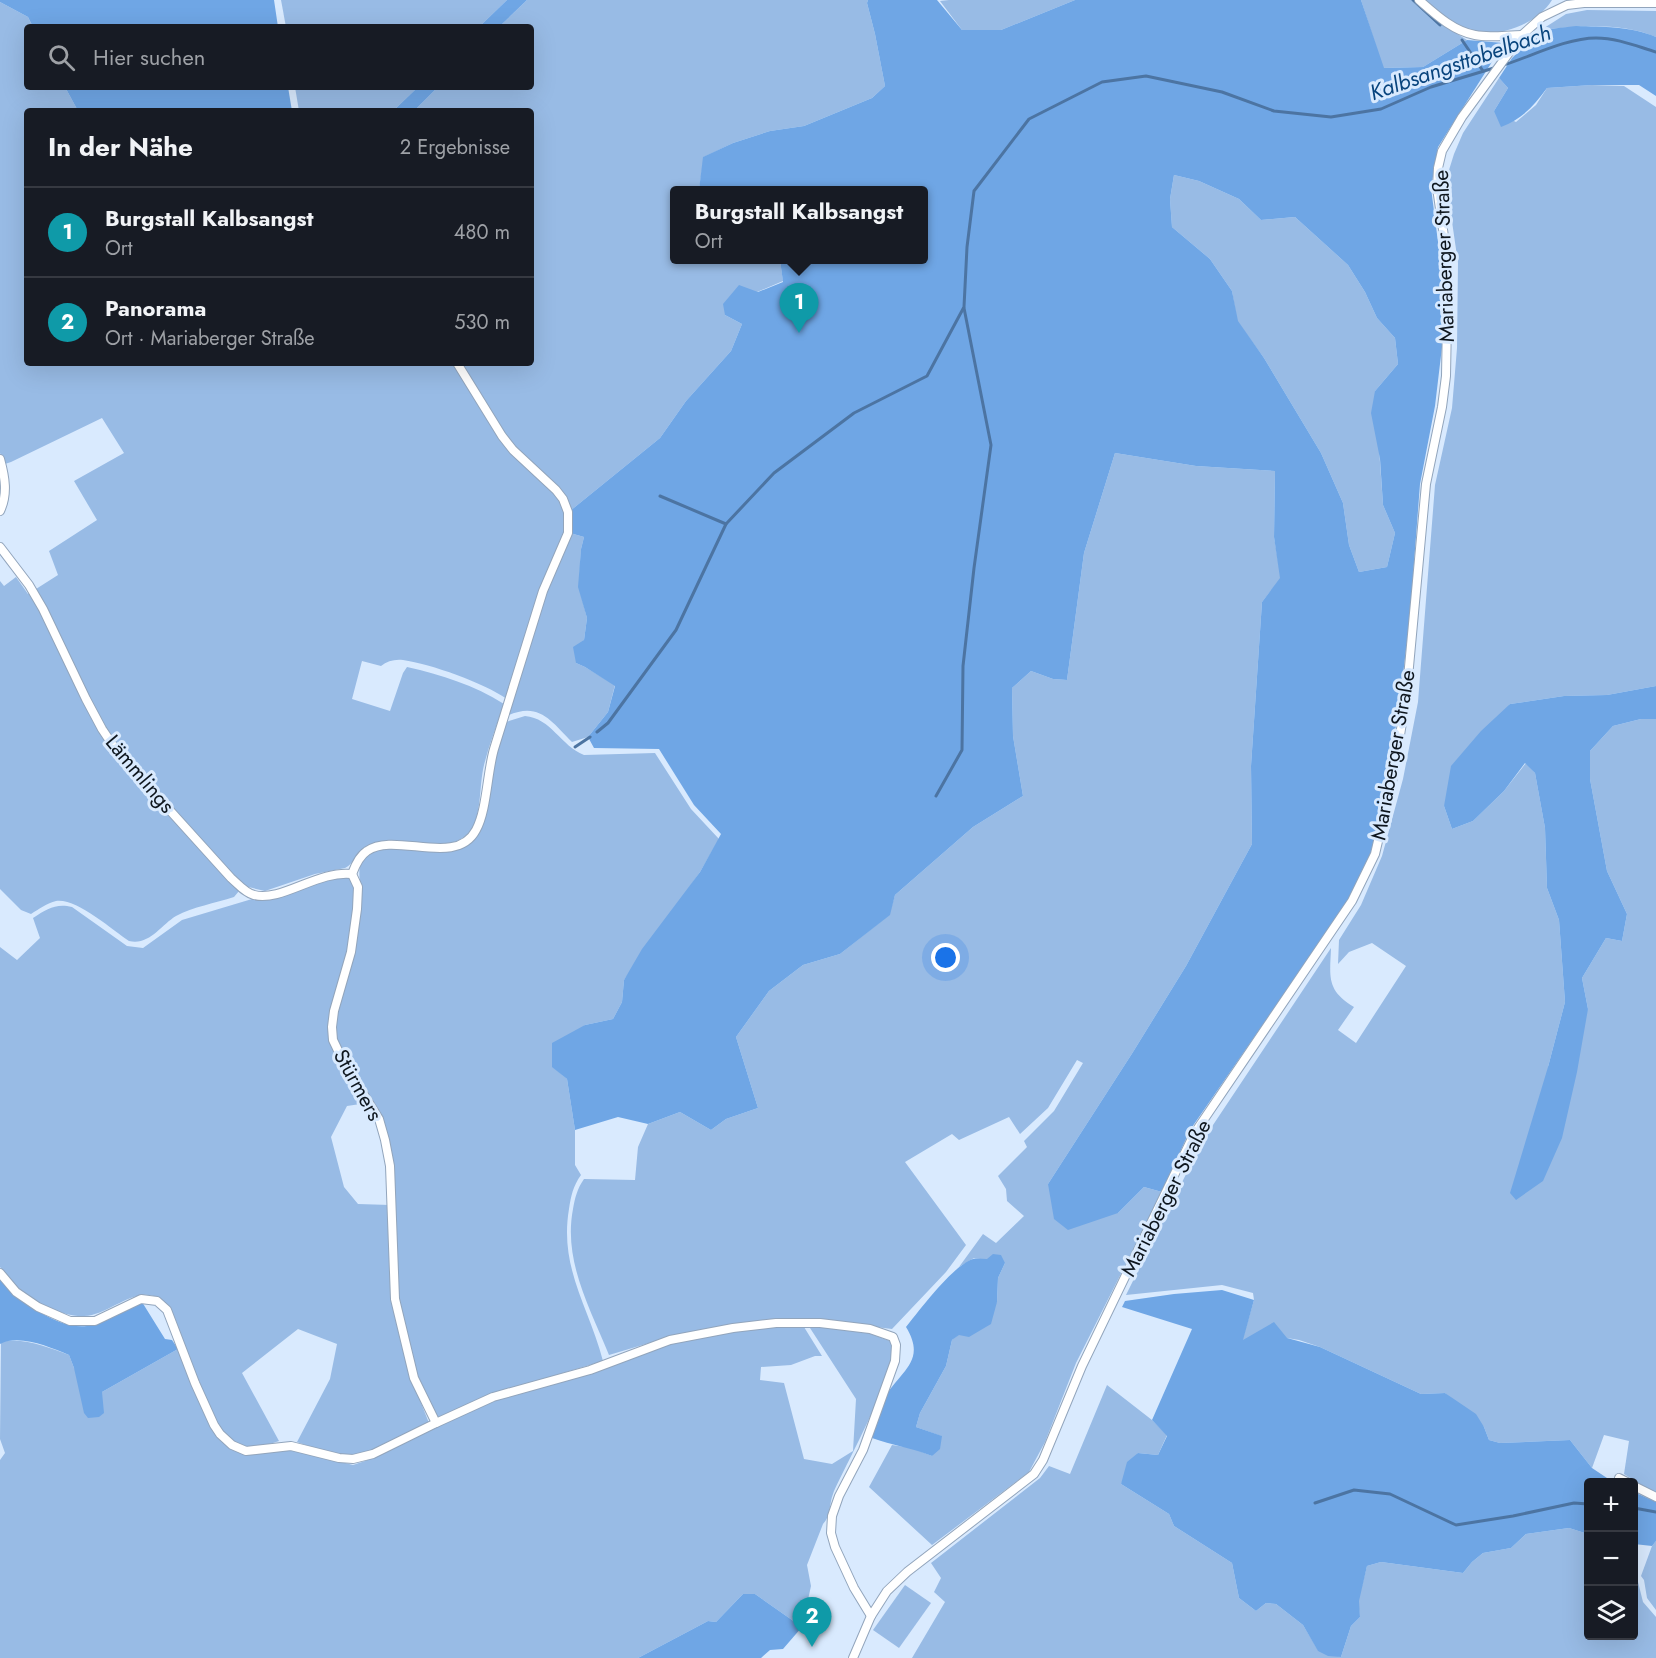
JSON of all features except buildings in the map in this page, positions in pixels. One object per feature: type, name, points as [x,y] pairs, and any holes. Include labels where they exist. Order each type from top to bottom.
[{"type":"street","points":[[1419,0],[1440,18],[1462,32],[1477,36],[1522,35]]},
{"type":"street","name":"Mariaberger Straße","points":[[853,1658],[871,1616],[887,1591],[907,1572],[1034,1474],[1043,1460],[1082,1366],[1194,1134],[1352,901],[1376,854],[1393,777],[1406,699],[1426,484],[1446,376],[1448,264],[1437,188],[1438,168],[1447,141],[1522,35],[1542,17],[1567,5],[1656,3]]},
{"type":"street","points":[[352,874],[357,862],[366,851],[380,845],[454,847],[466,842],[477,830],[488,768],[543,591],[568,533],[568,512],[563,499],[513,450],[502,436],[459,366]]},
{"type":"street","points":[[0,459],[5,477],[6,495],[0,511]]},
{"type":"street","name":"Lämmlings","points":[[0,547],[29,585],[43,609],[86,699],[118,753],[236,883],[252,895],[265,896],[336,874],[352,874]]},
{"type":"street","name":"Stürmers","points":[[352,874],[358,888],[357,909],[351,952],[333,1011],[333,1040],[344,1063],[379,1119],[385,1140],[390,1166],[395,1299],[414,1378],[434,1424]]},
{"type":"street","points":[[0,1274],[16,1292],[70,1321],[95,1321],[141,1299],[157,1301],[167,1310],[195,1383],[214,1425],[225,1440],[239,1449],[258,1450],[291,1446],[339,1458],[353,1459],[373,1454],[493,1397],[590,1370],[670,1340],[733,1328],[776,1323],[820,1323],[870,1329],[893,1337],[896,1346],[895,1361],[863,1450],[839,1496],[832,1516],[831,1533],[835,1546],[854,1588],[871,1616]]},
{"type":"street","points":[[1638,1488],[1656,1497]]},
{"type":"shaded area","points":[[0,0],[274,0],[278,24],[32,24],[28,17]]},
{"type":"shaded area","points":[[281,0],[507,0],[482,24],[285,24]]},
{"type":"shaded area","points":[[507,0],[527,0],[502,24],[482,24]]},
{"type":"shaded area","points":[[527,0],[868,0],[885,86],[872,98],[804,126],[770,131],[733,143],[704,157],[700,186],[670,186],[670,264],[781,264],[783,281],[757,292],[725,315],[742,324],[731,351],[686,401],[660,438],[570,511],[504,435],[462,366],[534,366],[534,108],[417,108],[435,90],[534,90],[534,24],[502,24]]},
{"type":"shaded area","points":[[868,0],[937,0],[962,30],[1001,30],[1075,0],[1361,0],[1384,68],[1423,67],[1467,40],[1504,43],[1438,147],[1431,188],[1441,265],[1442,347],[1435,406],[1420,484],[1410,616],[1400,700],[1388,776],[1371,852],[1351,897],[1190,1130],[1162,1192],[1144,1187],[1118,1213],[1068,1230],[1054,1219],[1048,1184],[1186,966],[1252,844],[1251,766],[1262,602],[1280,578],[1274,537],[1275,471],[1196,466],[1115,453],[1084,553],[1067,680],[1053,679],[1031,671],[1012,688],[1013,736],[1023,796],[973,827],[895,895],[890,915],[840,954],[803,965],[769,991],[736,1037],[758,1108],[726,1119],[711,1130],[680,1112],[648,1124],[618,1117],[575,1130],[567,1079],[552,1067],[552,1043],[585,1025],[613,1019],[622,1002],[624,980],[642,949],[700,872],[721,834],[694,805],[659,749],[594,748],[588,737],[608,712],[615,686],[576,663],[573,647],[584,640],[587,618],[578,587],[584,537],[570,533],[570,511],[660,438],[686,401],[731,351],[742,324],[725,315],[723,304],[739,285],[758,292],[783,282],[781,264],[928,264],[928,186],[699,186],[703,157],[733,143],[770,131],[804,126],[872,98],[885,86]],"holes":[[[1174,175],[1199,181],[1239,199],[1261,220],[1295,217],[1348,265],[1365,292],[1377,318],[1395,338],[1398,364],[1375,391],[1371,413],[1380,459],[1383,505],[1395,533],[1387,567],[1359,572],[1349,545],[1343,503],[1321,453],[1264,358],[1238,321],[1232,291],[1210,259],[1172,227],[1170,199]]]},
{"type":"shaded area","points":[[1075,0],[1001,30],[962,30],[940,1]]},
{"type":"shaded area","points":[[1361,0],[1412,0],[1432,18],[1467,40],[1423,67],[1383,68]]},
{"type":"shaded area","points":[[1424,0],[1552,0],[1536,17],[1525,24],[1501,32],[1476,33],[1465,30],[1443,17]]},
{"type":"shaded area","points":[[0,2],[28,17],[32,24],[24,24],[24,90],[67,90],[76,108],[24,108],[24,366],[456,366],[499,438],[561,500],[567,513],[566,532],[507,699],[457,675],[415,662],[394,660],[381,666],[362,661],[352,699],[390,711],[407,667],[457,681],[504,704],[484,765],[479,806],[472,829],[462,839],[444,844],[381,841],[366,846],[345,868],[315,874],[265,891],[244,886],[121,752],[88,698],[36,589],[58,575],[49,551],[97,520],[74,481],[124,453],[102,418],[11,462],[5,464],[0,453]]},
{"type":"shaded area","points":[[1587,10],[1656,11],[1656,37],[1614,27],[1541,30],[1566,14]]},
{"type":"shaded area","points":[[1576,26],[1627,29],[1656,37],[1656,96],[1639,85],[1547,88],[1527,111],[1501,127],[1494,111],[1508,88],[1499,78],[1512,58],[1541,30]]},
{"type":"shaded area","points":[[1499,78],[1508,88],[1494,111],[1516,122],[1536,105],[1547,88],[1592,85],[1624,86],[1656,107],[1656,686],[1607,695],[1564,696],[1510,704],[1444,806],[1452,829],[1473,821],[1504,791],[1526,763],[1535,773],[1545,828],[1547,888],[1559,920],[1565,1002],[1548,1067],[1588,1009],[1582,978],[1606,938],[1622,941],[1627,914],[1607,871],[1590,779],[1590,751],[1613,726],[1641,719],[1656,719],[1656,1494],[1638,1483],[1638,1478],[1630,1478],[1624,1474],[1629,1441],[1604,1435],[1592,1468],[1570,1440],[1500,1443],[1489,1440],[1484,1427],[1445,1393],[1421,1394],[1320,1347],[1287,1338],[1242,1341],[1254,1300],[1253,1293],[1222,1285],[1126,1295],[1203,1140],[1331,948],[1330,975],[1334,989],[1354,1007],[1338,1030],[1356,1043],[1406,966],[1372,943],[1349,952],[1338,964],[1339,940],[1361,905],[1382,856],[1403,779],[1418,702],[1435,485],[1452,408],[1457,348],[1458,263],[1447,187],[1449,170],[1463,133]]},
{"type":"shaded area","points":[[67,90],[288,90],[292,108],[76,108]]},
{"type":"shaded area","points":[[296,90],[415,90],[396,108],[298,108]]},
{"type":"shaded area","points":[[415,90],[435,90],[417,108],[396,108]]},
{"type":"shaded area","points":[[1174,175],[1199,181],[1239,199],[1261,220],[1295,217],[1348,265],[1365,292],[1377,318],[1395,338],[1398,364],[1375,391],[1383,505],[1395,533],[1387,567],[1359,572],[1349,545],[1343,503],[1321,453],[1264,358],[1237,321],[1232,291],[1210,259],[1172,227],[1170,199]]},
{"type":"shaded area","points":[[1115,453],[1196,466],[1275,471],[1274,537],[1281,578],[1262,602],[1251,766],[1252,844],[1186,966],[1048,1184],[1118,1213],[1144,1187],[1162,1192],[1076,1363],[1045,1442],[1029,1472],[932,1545],[869,1487],[892,1445],[912,1448],[932,1456],[941,1436],[916,1427],[920,1413],[946,1366],[952,1340],[997,1302],[998,1278],[1005,1263],[974,1258],[959,1267],[983,1234],[996,1243],[1024,1216],[1007,1201],[1006,1189],[998,1176],[1027,1147],[1024,1141],[1054,1111],[1083,1063],[1077,1060],[1048,1108],[1020,1134],[1009,1117],[959,1140],[952,1134],[905,1162],[966,1245],[946,1272],[892,1329],[820,1320],[669,1337],[609,1355],[575,1266],[571,1228],[573,1209],[584,1179],[635,1180],[638,1147],[648,1124],[680,1112],[711,1130],[726,1119],[758,1108],[736,1037],[769,991],[803,965],[840,954],[889,915],[895,895],[973,827],[1023,796],[1013,736],[1012,688],[1031,671],[1053,679],[1067,680],[1084,553]]},
{"type":"shaded area","points":[[570,533],[584,537],[579,587],[587,618],[584,640],[576,663],[615,685],[608,712],[588,737],[572,742],[551,721],[536,712],[518,712],[507,716],[545,591]]},
{"type":"shaded area","points":[[16,577],[28,594],[31,592],[83,701],[116,756],[239,891],[234,897],[176,916],[149,938],[136,942],[129,941],[74,904],[56,901],[31,914],[21,910],[0,889],[0,581],[4,586]]},
{"type":"shaded area","points":[[1656,686],[1656,719],[1641,719],[1613,726],[1590,751],[1590,779],[1607,871],[1627,914],[1622,941],[1606,938],[1582,978],[1588,1009],[1562,1138],[1543,1181],[1516,1200],[1510,1193],[1565,1002],[1559,920],[1547,888],[1545,828],[1535,773],[1525,763],[1504,791],[1473,821],[1452,829],[1444,806],[1451,766],[1481,731],[1510,704],[1564,696],[1607,695]]},
{"type":"shaded area","points":[[525,716],[542,722],[584,755],[655,753],[691,809],[719,839],[700,872],[624,980],[622,1002],[613,1019],[585,1025],[552,1066],[567,1079],[575,1130],[575,1165],[581,1175],[574,1187],[570,1204],[567,1230],[568,1250],[577,1287],[603,1361],[493,1394],[436,1418],[416,1377],[398,1299],[394,1205],[382,1118],[372,1099],[346,1062],[336,1040],[334,1027],[361,887],[360,866],[368,854],[383,849],[446,849],[465,844],[479,831],[491,769],[506,722]]},
{"type":"shaded area","points":[[336,876],[351,877],[355,909],[349,951],[329,1027],[367,1103],[347,1106],[331,1137],[344,1187],[358,1204],[390,1205],[391,1275],[395,1314],[406,1362],[429,1423],[381,1447],[352,1455],[317,1449],[297,1442],[330,1379],[337,1344],[298,1329],[242,1373],[279,1441],[263,1446],[246,1447],[226,1436],[218,1424],[203,1395],[174,1316],[167,1305],[157,1297],[137,1296],[95,1314],[76,1316],[51,1308],[27,1296],[0,1267],[0,947],[17,960],[40,938],[33,918],[56,906],[61,906],[72,907],[127,946],[143,948],[182,920],[252,899],[265,899]]},
{"type":"shaded area","points":[[993,1254],[1001,1255],[1005,1263],[998,1278],[997,1302],[991,1324],[969,1337],[959,1335],[952,1340],[946,1366],[920,1413],[916,1427],[942,1436],[940,1449],[932,1456],[872,1438],[883,1401],[912,1358],[914,1350],[912,1339],[906,1327],[956,1270],[973,1259],[987,1259]]},
{"type":"shaded area","points":[[0,1279],[17,1296],[39,1312],[76,1326],[101,1322],[142,1302],[165,1339],[172,1340],[178,1349],[102,1392],[104,1413],[99,1417],[88,1418],[84,1413],[69,1355],[44,1345],[25,1341],[16,1340],[0,1344]]},
{"type":"shaded area","points":[[1222,1290],[1254,1300],[1243,1340],[1274,1322],[1287,1338],[1320,1347],[1421,1394],[1445,1393],[1476,1414],[1489,1440],[1500,1443],[1570,1440],[1592,1468],[1607,1478],[1584,1478],[1584,1533],[1569,1528],[1526,1534],[1511,1548],[1483,1553],[1463,1573],[1381,1562],[1367,1566],[1359,1601],[1360,1617],[1351,1626],[1341,1657],[1328,1656],[1318,1651],[1303,1625],[1276,1604],[1266,1603],[1256,1611],[1239,1598],[1232,1563],[1174,1526],[1169,1514],[1121,1484],[1127,1462],[1138,1453],[1158,1455],[1167,1436],[1152,1420],[1192,1329],[1122,1307],[1125,1301]]},
{"type":"shaded area","points":[[800,1325],[804,1327],[822,1356],[815,1356],[791,1365],[761,1367],[760,1380],[784,1383],[804,1459],[832,1464],[853,1451],[856,1399],[810,1328],[813,1325],[868,1333],[890,1341],[891,1354],[880,1394],[833,1494],[827,1517],[807,1565],[811,1586],[802,1627],[755,1594],[743,1594],[716,1622],[708,1621],[638,1658],[0,1658],[0,1460],[5,1453],[0,1439],[1,1342],[27,1342],[69,1355],[74,1368],[102,1392],[178,1349],[210,1426],[229,1448],[245,1454],[291,1449],[353,1465],[495,1401],[592,1372],[670,1343],[733,1330]]},
{"type":"shaded area","points":[[1107,1385],[1152,1420],[1167,1435],[1158,1455],[1138,1453],[1121,1484],[1169,1514],[1174,1526],[1232,1563],[1239,1598],[1256,1611],[1266,1603],[1276,1604],[1303,1625],[1318,1650],[1341,1657],[1351,1626],[1360,1617],[1358,1601],[1367,1566],[1381,1562],[1463,1573],[1483,1553],[1511,1548],[1526,1534],[1569,1528],[1584,1533],[1584,1640],[1638,1640],[1638,1582],[1643,1602],[1656,1617],[1656,1658],[912,1658],[945,1602],[934,1592],[941,1578],[931,1563],[1040,1478],[1049,1466],[1070,1474]]},
{"type":"shaded area","points":[[1638,1494],[1656,1502],[1656,1541],[1652,1546],[1638,1544]]},
{"type":"shaded area","points":[[1656,1541],[1656,1610],[1647,1598],[1644,1580],[1641,1576]]},
{"type":"shaded area","points":[[905,1585],[931,1603],[899,1648],[873,1630]]},
{"type":"shaded area","points":[[743,1594],[755,1594],[802,1627],[783,1649],[770,1650],[761,1658],[638,1658],[708,1621],[716,1622]]},
{"type":"waterway","points":[[1413,0],[1440,25]]},
{"type":"waterway","name":"Kalbsangsttobelbach","points":[[1501,66],[1560,44],[1584,39],[1611,39],[1656,52]]},
{"type":"waterway","points":[[1462,40],[1483,71]]},
{"type":"waterway","name":"Kalbsangsttobelbach","points":[[597,732],[608,723],[676,630],[726,524],[774,473],[854,413],[927,376],[964,307],[967,247],[974,191],[1029,119],[1102,82],[1146,76],[1222,92],[1274,111],[1331,117],[1381,109],[1431,87],[1494,68]]},
{"type":"waterway","points":[[936,796],[962,750],[963,666],[991,445],[964,308]]},
{"type":"waterway","points":[[660,496],[726,524]]},
{"type":"waterway","name":"Kalbsangsttobelbach","points":[[575,747],[590,737]]},
{"type":"waterway","points":[[1315,1503],[1354,1490],[1390,1494],[1456,1525],[1574,1503],[1584,1504]]},
{"type":"waterway","points":[[1638,1509],[1656,1512]]},
{"type":"place","name":"Burgstall Kalbsangst","points":[[799,333]]},
{"type":"place","name":"Panorama","points":[[812,1647]]}]
